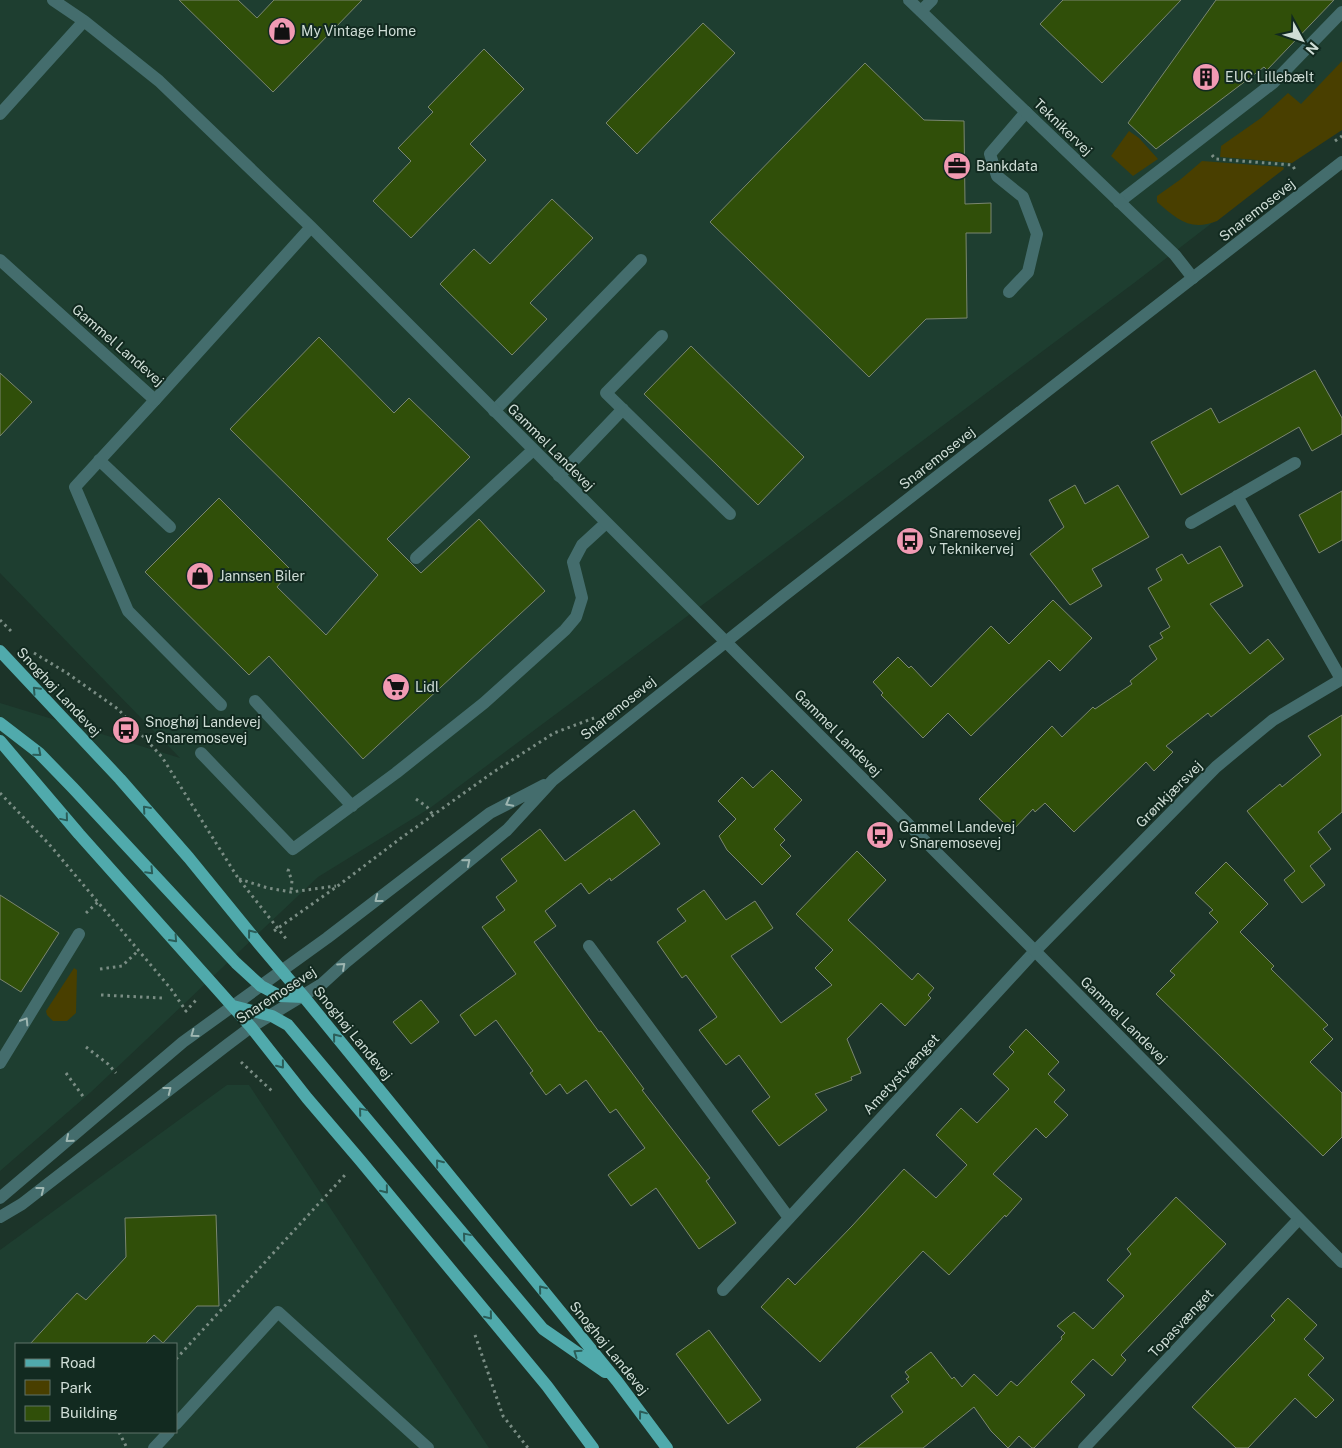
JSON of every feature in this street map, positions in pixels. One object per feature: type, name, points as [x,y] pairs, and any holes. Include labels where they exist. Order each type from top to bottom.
[{"type":"main road","name":"Snoghøj Landevej","points":[[0,651],[189,858],[617,1381],[667,1448]]},
{"type":"main road","points":[[0,723],[46,760],[220,948],[261,986],[280,996],[304,997]]},
{"type":"main road","points":[[0,741],[78,834],[251,1027],[307,1098],[547,1386],[593,1448]]},
{"type":"main road","points":[[233,1006],[272,1016],[288,1024],[543,1330],[617,1381]]},
{"type":"street","name":"Gammel Landevej","points":[[53,0],[84,21],[159,81],[311,227],[1342,1262]]},
{"type":"street","name":"Teknikervej","points":[[909,0],[1175,255],[1193,278]]},
{"type":"street","points":[[921,11],[932,0]]},
{"type":"street","points":[[1118,202],[1273,83],[1342,12]]},
{"type":"street","points":[[0,114],[84,21]]},
{"type":"street","points":[[1008,292],[1028,272],[1037,234],[1023,197],[997,176],[990,154],[1026,112]]},
{"type":"street","name":"Snaremosevej","points":[[0,1217],[22,1204],[251,1027],[304,997],[322,984],[346,962],[507,830],[553,780],[726,642],[1342,162]]},
{"type":"street","name":"Gammel Landevej","points":[[0,260],[155,400],[311,227]]},
{"type":"street","points":[[494,411],[641,260]]},
{"type":"street","points":[[662,336],[606,393],[730,514]]},
{"type":"street","points":[[155,400],[75,487],[128,611],[221,705]]},
{"type":"street","points":[[559,476],[623,409]]},
{"type":"street","points":[[416,558],[533,450]]},
{"type":"street","points":[[99,460],[170,527]]},
{"type":"street","points":[[1191,523],[1295,463]]},
{"type":"street","name":"Grønkjærsvej","points":[[1034,951],[1216,768],[1273,720],[1342,679],[1237,496]]},
{"type":"street","points":[[201,753],[293,849],[396,774],[484,703],[565,630],[576,617],[582,598],[573,562],[582,545],[606,523]]},
{"type":"street","points":[[255,701],[352,806]]},
{"type":"street","name":"Snaremosevej","points":[[0,1198],[183,1042],[300,958],[490,813],[553,780]]},
{"type":"street","points":[[0,1063],[79,934]]},
{"type":"street","points":[[589,946],[789,1218]]},
{"type":"street","name":"Ametystvænget","points":[[723,1290],[1034,951]]},
{"type":"street","name":"Topasvænget","points":[[1084,1448],[1299,1219]]},
{"type":"street","points":[[178,1422],[278,1312],[428,1448]]},
{"type":"street","points":[[154,1448],[168,1433]]},
{"type":"path","points":[[1199,140],[1215,159],[1292,165],[1296,170]]},
{"type":"path","points":[[0,620],[12,632]]},
{"type":"path","points":[[29,650],[67,673],[118,709],[156,750],[238,878],[300,958]]},
{"type":"path","points":[[305,908],[339,886],[433,814],[492,773],[554,733],[599,715]]},
{"type":"path","points":[[0,793],[49,844],[172,989],[186,1010],[209,1023]]},
{"type":"path","points":[[416,799],[433,814]]},
{"type":"path","points":[[238,878],[268,888],[291,892],[339,886]]},
{"type":"path","points":[[87,912],[98,902]]},
{"type":"path","points":[[100,968],[122,966],[139,950]]},
{"type":"path","points":[[101,995],[162,998]]},
{"type":"path","points":[[227,1045],[278,1098]]},
{"type":"path","points":[[86,1047],[108,1064],[121,1080]]},
{"type":"path","points":[[66,1073],[80,1090],[89,1106]]},
{"type":"path","points":[[339,1168],[351,1183]]},
{"type":"path","points":[[178,1357],[345,1175]]},
{"type":"path","points":[[470,1328],[476,1336],[503,1416],[528,1448]]},
{"type":"path","points":[[120,1433],[127,1448]]},
{"type":"shaded area","points":[[0,0],[1342,0],[1342,123],[1134,283],[430,808],[318,877],[91,1092],[0,1171],[0,703],[180,758],[0,573]]},
{"type":"shaded area","points":[[227,1085],[249,1085],[489,1448],[0,1448],[0,1250]]},
{"type":"green space","points":[[1342,61],[1342,130],[1292,163],[1220,157],[1221,146],[1261,118],[1288,93],[1301,104]]},
{"type":"green space","points":[[1129,131],[1139,138],[1158,159],[1133,176],[1111,156]]},
{"type":"green space","points":[[1202,161],[1283,167],[1284,169],[1217,221],[1199,225],[1184,222],[1178,218],[1157,202],[1157,196]]},
{"type":"green space","points":[[74,968],[77,970],[76,1013],[67,1021],[53,1021],[46,1011]]},
{"type":"building","points":[[179,0],[238,0],[257,18],[274,0],[362,0],[273,92]]},
{"type":"building","points":[[1063,0],[1181,0],[1102,83],[1040,24]]},
{"type":"building","name":"EUC Lillebælt","points":[[1216,0],[1334,0],[1267,70],[1264,67],[1156,149],[1128,123]]},
{"type":"building","points":[[703,23],[735,53],[637,154],[606,123]]},
{"type":"building","points":[[484,49],[524,89],[470,144],[486,160],[411,238],[373,201],[411,161],[398,148],[433,112],[428,107]]},
{"type":"building","points":[[865,63],[924,120],[964,121],[965,204],[991,203],[991,233],[966,233],[967,318],[926,319],[869,377],[710,222]]},
{"type":"building","points":[[552,199],[593,238],[530,303],[547,319],[512,355],[440,284],[474,249],[490,264]]},
{"type":"building","points":[[319,337],[394,413],[409,398],[470,457],[387,539],[421,573],[479,519],[545,591],[363,759],[269,656],[249,675],[145,572],[219,498],[291,570],[277,587],[326,635],[378,575],[230,429]]},
{"type":"building","points":[[691,346],[804,457],[758,505],[644,394]]},
{"type":"building","points":[[1315,370],[1342,418],[1342,434],[1312,451],[1299,427],[1181,495],[1151,442],[1211,408],[1219,423]]},
{"type":"building","points":[[0,373],[32,402],[0,436]]},
{"type":"building","points":[[1075,485],[1085,504],[1118,485],[1149,537],[1092,569],[1102,586],[1070,605],[1030,554],[1064,527],[1049,500]]},
{"type":"building","points":[[1342,491],[1342,540],[1319,553],[1299,515]]},
{"type":"building","points":[[1220,546],[1243,586],[1210,604],[1250,654],[1268,639],[1284,659],[1211,717],[1208,713],[1166,746],[1173,752],[1154,771],[1146,762],[1074,832],[1045,803],[1035,812],[1033,809],[1012,831],[979,799],[1052,726],[1062,737],[1093,707],[1095,709],[1132,684],[1130,681],[1157,659],[1149,646],[1163,638],[1160,633],[1170,627],[1148,588],[1162,580],[1156,569],[1182,554],[1188,564]]},
{"type":"building","points":[[1053,600],[1092,638],[1060,671],[1049,660],[971,736],[948,713],[923,738],[881,695],[883,693],[873,682],[898,657],[909,668],[911,666],[931,687],[991,626],[1009,644]]},
{"type":"building","points":[[1342,715],[1342,812],[1318,832],[1331,849],[1310,866],[1325,885],[1302,903],[1284,880],[1295,871],[1247,811],[1280,784],[1282,787],[1321,755],[1308,736]]},
{"type":"building","points":[[772,770],[802,800],[774,829],[785,840],[780,845],[791,856],[762,885],[727,850],[719,836],[736,819],[718,801],[742,777],[753,788]]},
{"type":"building","points":[[634,810],[660,844],[611,881],[610,878],[589,894],[581,883],[545,911],[556,926],[534,942],[599,1032],[601,1031],[644,1089],[642,1090],[710,1178],[706,1181],[736,1223],[699,1249],[656,1188],[631,1206],[608,1175],[645,1148],[616,1109],[610,1113],[586,1080],[567,1094],[560,1084],[546,1095],[530,1073],[533,1071],[496,1020],[475,1036],[460,1015],[516,974],[482,927],[505,910],[496,897],[517,881],[501,859],[540,829],[565,861]]},
{"type":"building","points":[[857,851],[886,880],[848,920],[912,980],[918,973],[934,988],[928,995],[931,998],[905,1026],[881,1003],[847,1039],[861,1073],[851,1077],[852,1080],[815,1094],[827,1110],[779,1146],[752,1111],[770,1097],[739,1055],[726,1065],[699,1030],[717,1017],[686,975],[682,978],[657,942],[686,921],[677,909],[704,890],[726,920],[755,901],[773,928],[731,956],[781,1023],[832,985],[815,968],[833,950],[796,914]]},
{"type":"building","points":[[1226,862],[1268,904],[1240,932],[1274,966],[1271,969],[1328,1025],[1323,1029],[1333,1039],[1310,1062],[1342,1093],[1342,1137],[1323,1156],[1156,994],[1175,975],[1170,971],[1218,922],[1209,913],[1213,910],[1195,893]]},
{"type":"building","points":[[0,895],[59,933],[21,992],[0,979]]},
{"type":"building","points":[[421,1000],[439,1022],[411,1044],[393,1022]]},
{"type":"building","points":[[1026,1029],[1059,1062],[1048,1074],[1065,1090],[1054,1102],[1068,1115],[1046,1138],[1036,1128],[993,1174],[1022,1199],[949,1275],[923,1251],[820,1362],[761,1307],[788,1278],[795,1285],[904,1169],[936,1198],[967,1165],[936,1135],[961,1108],[977,1123],[1009,1089],[993,1074],[1014,1052],[1009,1047]]},
{"type":"building","points":[[1176,1197],[1226,1244],[1121,1355],[1126,1360],[1112,1376],[1093,1359],[1071,1382],[1085,1395],[1034,1448],[1019,1436],[1008,1448],[991,1431],[974,1407],[923,1448],[856,1448],[903,1412],[891,1396],[909,1382],[906,1379],[909,1377],[905,1372],[931,1352],[952,1379],[954,1377],[962,1387],[974,1374],[997,1396],[1011,1381],[1017,1386],[1062,1339],[1061,1337],[1065,1333],[1057,1326],[1074,1312],[1093,1329],[1124,1296],[1107,1280],[1131,1254],[1127,1249]]},
{"type":"building","points":[[216,1215],[219,1306],[197,1306],[163,1343],[154,1335],[146,1343],[31,1343],[77,1293],[86,1300],[126,1257],[125,1218]]},
{"type":"building","points":[[1288,1298],[1317,1325],[1304,1339],[1324,1358],[1308,1375],[1334,1400],[1316,1418],[1295,1398],[1248,1448],[1236,1448],[1192,1407],[1275,1320],[1271,1316]]},
{"type":"building","points":[[709,1330],[761,1400],[728,1424],[676,1354]]},
{"type":"place","name":"My Vintage Home","points":[[282,31]]},
{"type":"place","name":"EUC Lillebælt","points":[[1206,77]]},
{"type":"place","name":"Bankdata","points":[[957,166]]},
{"type":"place","name":"Snaremosevej v Teknikervej","points":[[910,541]]},
{"type":"place","name":"Jannsen Biler","points":[[200,576]]},
{"type":"place","name":"Lidl","points":[[396,687]]},
{"type":"place","name":"Snoghøj Landevej v Snaremosevej","points":[[126,730]]},
{"type":"place","name":"Gammel Landevej v Snaremosevej","points":[[880,835]]}]
